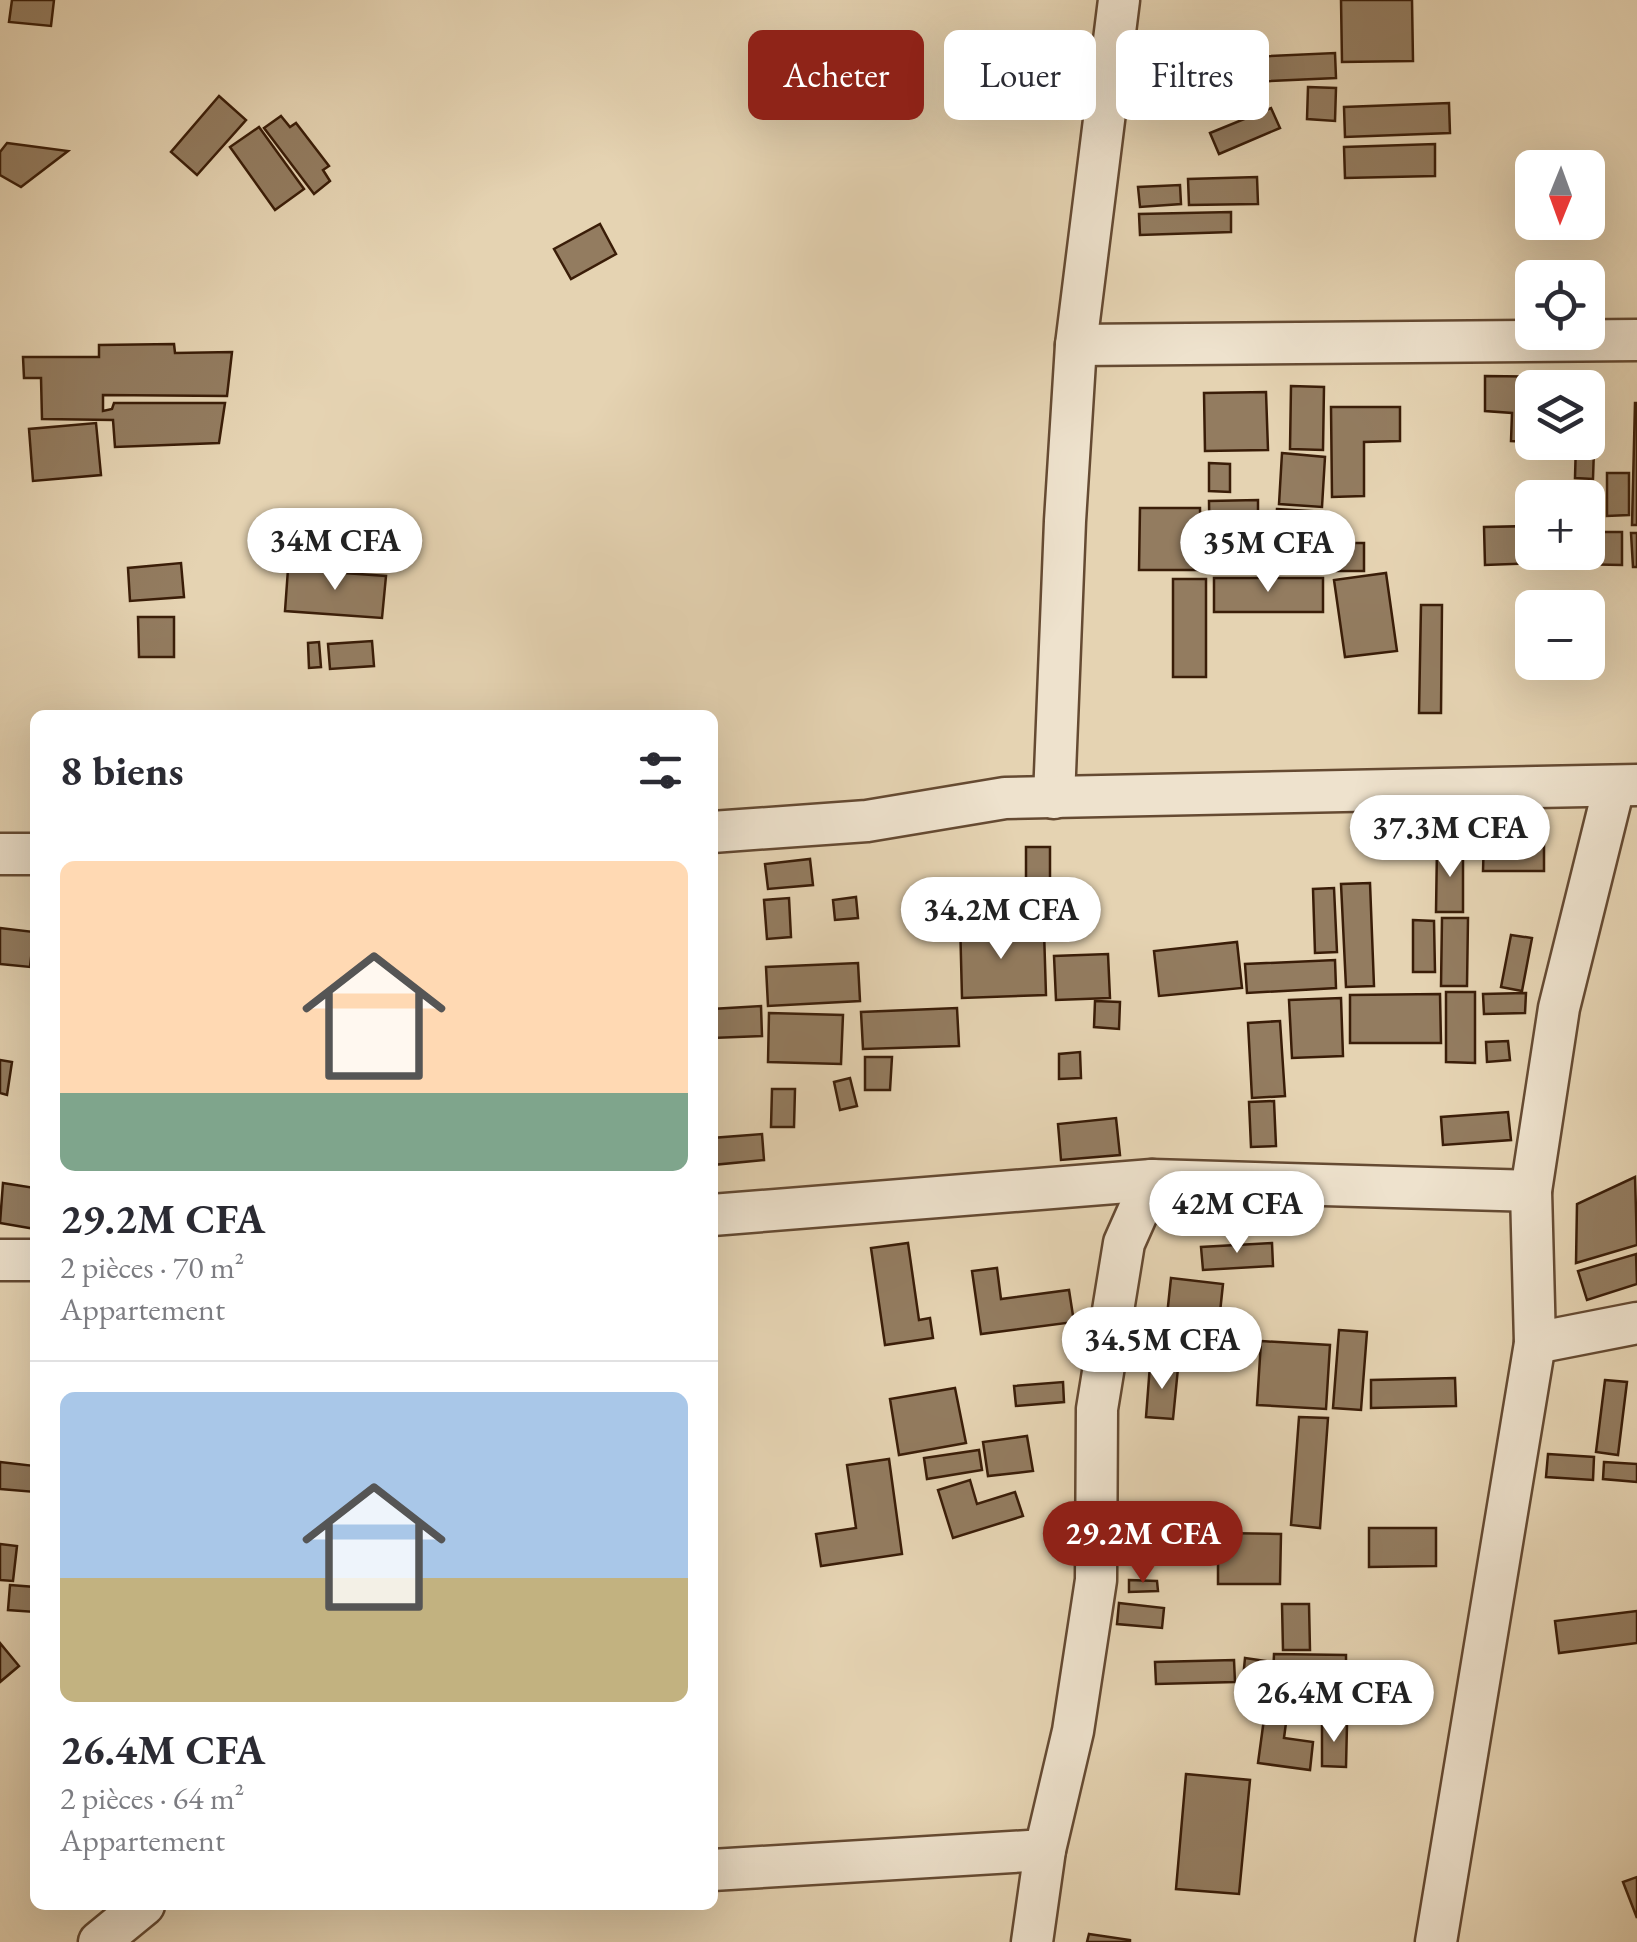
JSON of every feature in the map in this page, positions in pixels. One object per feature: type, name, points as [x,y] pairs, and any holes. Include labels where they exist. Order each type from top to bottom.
[{"type":"street","points":[[1054,798],[1076,345],[1120,0]]},
{"type":"street","points":[[1076,345],[1637,340]]},
{"type":"street","points":[[718,832],[867,822],[1005,798],[1626,786],[1558,1008],[1531,1191],[1535,1343],[1436,1942]]},
{"type":"street","points":[[0,854],[30,854]]},
{"type":"street","points":[[718,1215],[1152,1180],[1531,1191]]},
{"type":"street","points":[[1032,1942],[1045,1850],[1073,1732],[1096,1580],[1097,1409],[1124,1244],[1152,1180]]},
{"type":"street","points":[[0,1260],[30,1260]]},
{"type":"street","points":[[1535,1343],[1637,1323]]},
{"type":"street","points":[[718,1870],[1045,1850]]},
{"type":"street","points":[[99,1942],[138,1910]]},
{"type":"building","points":[[12,0],[54,0],[51,26],[9,22]]},
{"type":"building","points":[[1341,0],[1412,0],[1413,61],[1342,62]]},
{"type":"building","points":[[1335,53],[1336,78],[1269,81],[1269,56]]},
{"type":"building","points":[[1308,87],[1336,88],[1335,121],[1307,119]]},
{"type":"building","points":[[219,96],[246,120],[197,175],[171,152]]},
{"type":"building","points":[[1449,103],[1450,133],[1345,137],[1344,107]]},
{"type":"building","points":[[1269,109],[1280,128],[1219,154],[1210,133],[1242,120],[1269,120]]},
{"type":"building","points":[[281,116],[290,127],[296,123],[329,166],[323,170],[330,181],[314,194],[264,128]]},
{"type":"building","points":[[259,127],[304,189],[275,210],[230,147]]},
{"type":"building","points":[[7,143],[68,151],[21,187],[0,175],[0,152]]},
{"type":"building","points":[[1435,144],[1435,176],[1345,178],[1344,147]]},
{"type":"building","points":[[1257,177],[1258,204],[1189,205],[1188,179]]},
{"type":"building","points":[[1180,185],[1181,204],[1140,207],[1138,187]]},
{"type":"building","points":[[1231,212],[1231,232],[1140,235],[1139,214]]},
{"type":"building","points":[[600,224],[616,254],[571,279],[554,249]]},
{"type":"building","points":[[174,344],[175,353],[232,352],[227,396],[103,395],[103,411],[112,409],[114,403],[225,403],[219,443],[115,447],[113,420],[42,419],[41,378],[24,378],[23,357],[99,357],[99,345]]},
{"type":"building","points":[[1485,376],[1515,376],[1515,441],[1511,441],[1512,413],[1485,411]]},
{"type":"building","points":[[1291,386],[1324,387],[1323,450],[1290,449]]},
{"type":"building","points":[[1266,392],[1268,450],[1205,451],[1204,393]]},
{"type":"building","points":[[1635,403],[1637,525],[1632,525]]},
{"type":"building","points":[[1331,407],[1400,407],[1400,441],[1364,442],[1364,496],[1332,497]]},
{"type":"building","points":[[96,423],[101,475],[33,481],[29,429]]},
{"type":"building","points":[[1282,453],[1325,457],[1322,507],[1279,504]]},
{"type":"building","points":[[1576,460],[1594,460],[1593,479],[1575,478]]},
{"type":"building","points":[[1209,463],[1230,464],[1230,492],[1209,491]]},
{"type":"building","points":[[1607,473],[1629,473],[1629,515],[1607,516]]},
{"type":"building","points":[[1258,500],[1258,572],[1210,573],[1209,501]]},
{"type":"building","points":[[1140,508],[1200,508],[1201,570],[1139,570]]},
{"type":"building","points":[[1277,509],[1325,512],[1321,571],[1274,568]]},
{"type":"building","points":[[1515,526],[1515,564],[1485,565],[1484,527]]},
{"type":"building","points":[[1605,532],[1622,532],[1622,565],[1605,565]]},
{"type":"building","points":[[1631,533],[1637,533],[1637,567],[1633,567]]},
{"type":"building","points":[[1330,543],[1364,543],[1364,571],[1329,571]]},
{"type":"building","points":[[181,563],[184,597],[130,601],[128,568]]},
{"type":"building","points":[[288,569],[386,576],[382,618],[285,611]]},
{"type":"building","points":[[1386,573],[1397,651],[1345,657],[1334,580]]},
{"type":"building","points":[[1214,578],[1323,578],[1323,612],[1214,612]]},
{"type":"building","points":[[1173,579],[1206,579],[1206,677],[1173,677]]},
{"type":"building","points":[[1421,605],[1442,605],[1441,713],[1419,713]]},
{"type":"building","points":[[138,617],[174,617],[174,657],[139,657]]},
{"type":"building","points":[[372,641],[374,666],[330,669],[328,644]]},
{"type":"building","points":[[319,642],[321,667],[309,668],[308,643]]},
{"type":"building","points":[[1484,837],[1544,837],[1544,871],[1483,871]]},
{"type":"building","points":[[1026,847],[1050,847],[1050,888],[1026,888]]},
{"type":"building","points":[[1437,847],[1463,847],[1463,912],[1436,912]]},
{"type":"building","points":[[810,859],[813,885],[768,889],[765,864]]},
{"type":"building","points":[[1370,883],[1374,986],[1346,987],[1341,884]]},
{"type":"building","points":[[1334,888],[1337,952],[1315,953],[1313,889]]},
{"type":"building","points":[[856,897],[858,918],[835,920],[833,900]]},
{"type":"building","points":[[789,898],[791,937],[767,939],[764,900]]},
{"type":"building","points":[[1442,918],[1468,918],[1467,986],[1441,986]]},
{"type":"building","points":[[960,920],[984,920],[985,932],[1044,931],[1046,995],[962,998]]},
{"type":"building","points":[[1413,920],[1434,921],[1435,972],[1413,972]]},
{"type":"building","points":[[0,928],[30,932],[30,967],[0,964]]},
{"type":"building","points":[[1511,935],[1532,938],[1522,991],[1501,987]]},
{"type":"building","points":[[1237,942],[1242,988],[1159,996],[1154,951]]},
{"type":"building","points":[[1108,954],[1110,998],[1056,1000],[1054,956]]},
{"type":"building","points":[[1335,960],[1336,988],[1247,993],[1245,964]]},
{"type":"building","points":[[858,963],[860,1001],[768,1006],[766,967]]},
{"type":"building","points":[[1446,992],[1475,992],[1475,1063],[1446,1062]]},
{"type":"building","points":[[1526,993],[1525,1013],[1484,1014],[1483,994]]},
{"type":"building","points":[[1440,994],[1441,1043],[1350,1043],[1350,995]]},
{"type":"building","points":[[1341,998],[1343,1056],[1292,1058],[1289,1000]]},
{"type":"building","points":[[1095,1001],[1120,1002],[1119,1029],[1094,1027]]},
{"type":"building","points":[[761,1006],[762,1036],[718,1038],[718,1009]]},
{"type":"building","points":[[957,1008],[959,1046],[863,1049],[861,1012]]},
{"type":"building","points":[[769,1013],[843,1015],[841,1064],[768,1062]]},
{"type":"building","points":[[1280,1021],[1285,1096],[1252,1098],[1248,1023]]},
{"type":"building","points":[[1508,1041],[1510,1060],[1487,1062],[1486,1042]]},
{"type":"building","points":[[1080,1052],[1081,1078],[1059,1079],[1059,1054]]},
{"type":"building","points":[[865,1057],[892,1057],[890,1090],[865,1090]]},
{"type":"building","points":[[0,1060],[12,1062],[7,1095],[0,1093]]},
{"type":"building","points":[[850,1078],[857,1106],[840,1110],[834,1082]]},
{"type":"building","points":[[772,1089],[795,1089],[794,1127],[771,1127]]},
{"type":"building","points":[[1274,1101],[1276,1146],[1251,1147],[1249,1102]]},
{"type":"building","points":[[1508,1112],[1511,1140],[1443,1145],[1441,1117]]},
{"type":"building","points":[[1116,1118],[1120,1155],[1061,1160],[1058,1124]]},
{"type":"building","points":[[762,1134],[764,1160],[718,1164],[718,1138]]},
{"type":"building","points":[[1635,1177],[1637,1245],[1576,1263],[1577,1204]]},
{"type":"building","points":[[3,1183],[30,1187],[30,1228],[0,1223]]},
{"type":"building","points":[[908,1243],[919,1320],[930,1318],[933,1338],[885,1345],[871,1248]]},
{"type":"building","points":[[1272,1243],[1273,1266],[1203,1270],[1201,1247]]},
{"type":"building","points":[[1636,1254],[1637,1284],[1587,1300],[1578,1271]]},
{"type":"building","points":[[997,1268],[1001,1299],[1069,1290],[1074,1322],[981,1334],[972,1271]]},
{"type":"building","points":[[1171,1278],[1223,1284],[1216,1350],[1164,1344]]},
{"type":"building","points":[[1339,1330],[1367,1332],[1361,1410],[1333,1408]]},
{"type":"building","points":[[1261,1341],[1330,1345],[1326,1409],[1257,1405]]},
{"type":"building","points":[[1150,1365],[1178,1368],[1173,1419],[1146,1417]]},
{"type":"building","points":[[1455,1378],[1456,1406],[1371,1408],[1371,1380]]},
{"type":"building","points":[[1605,1380],[1627,1382],[1618,1455],[1596,1452]]},
{"type":"building","points":[[1063,1382],[1064,1402],[1016,1406],[1014,1386]]},
{"type":"building","points":[[955,1388],[966,1443],[899,1455],[890,1399]]},
{"type":"building","points":[[1299,1417],[1328,1418],[1320,1528],[1291,1525]]},
{"type":"building","points":[[1027,1436],[1033,1471],[988,1476],[983,1442]]},
{"type":"building","points":[[979,1450],[982,1470],[927,1479],[924,1458]]},
{"type":"building","points":[[1548,1454],[1594,1457],[1593,1480],[1546,1477]]},
{"type":"building","points":[[889,1459],[902,1554],[821,1566],[816,1534],[856,1528],[847,1465]]},
{"type":"building","points":[[0,1462],[30,1465],[30,1492],[0,1489]]},
{"type":"building","points":[[1604,1462],[1637,1464],[1637,1482],[1603,1479]]},
{"type":"building","points":[[970,1480],[977,1504],[1015,1492],[1023,1516],[953,1538],[938,1490]]},
{"type":"building","points":[[1369,1528],[1436,1528],[1436,1566],[1369,1567]]},
{"type":"building","points":[[1210,1531],[1211,1558],[1134,1561],[1133,1534]]},
{"type":"building","points":[[1218,1533],[1281,1534],[1280,1584],[1218,1584]]},
{"type":"building","points":[[0,1544],[17,1546],[13,1581],[0,1580]]},
{"type":"building","points":[[1129,1580],[1157,1581],[1158,1591],[1129,1592]]},
{"type":"building","points":[[10,1585],[30,1587],[30,1612],[8,1610]]},
{"type":"building","points":[[1119,1603],[1164,1608],[1162,1628],[1117,1624]]},
{"type":"building","points":[[1282,1604],[1309,1604],[1310,1650],[1283,1650]]},
{"type":"building","points":[[1637,1611],[1637,1643],[1559,1653],[1555,1621]]},
{"type":"building","points":[[0,1643],[19,1666],[0,1682]]},
{"type":"building","points":[[1274,1654],[1346,1655],[1346,1679],[1273,1678]]},
{"type":"building","points":[[1245,1658],[1266,1661],[1262,1702],[1241,1700]]},
{"type":"building","points":[[1234,1660],[1235,1682],[1156,1684],[1155,1662]]},
{"type":"building","points":[[1269,1682],[1291,1685],[1284,1738],[1313,1742],[1310,1770],[1258,1763]]},
{"type":"building","points":[[1346,1686],[1348,1710],[1326,1711],[1325,1687]]},
{"type":"building","points":[[1322,1723],[1347,1724],[1346,1767],[1322,1766]]},
{"type":"building","points":[[1186,1774],[1250,1780],[1239,1894],[1176,1889]]},
{"type":"building","points":[[1637,1877],[1637,1918],[1623,1882]]},
{"type":"building","points":[[1089,1934],[1130,1940],[1130,1942],[1087,1942]]}]
